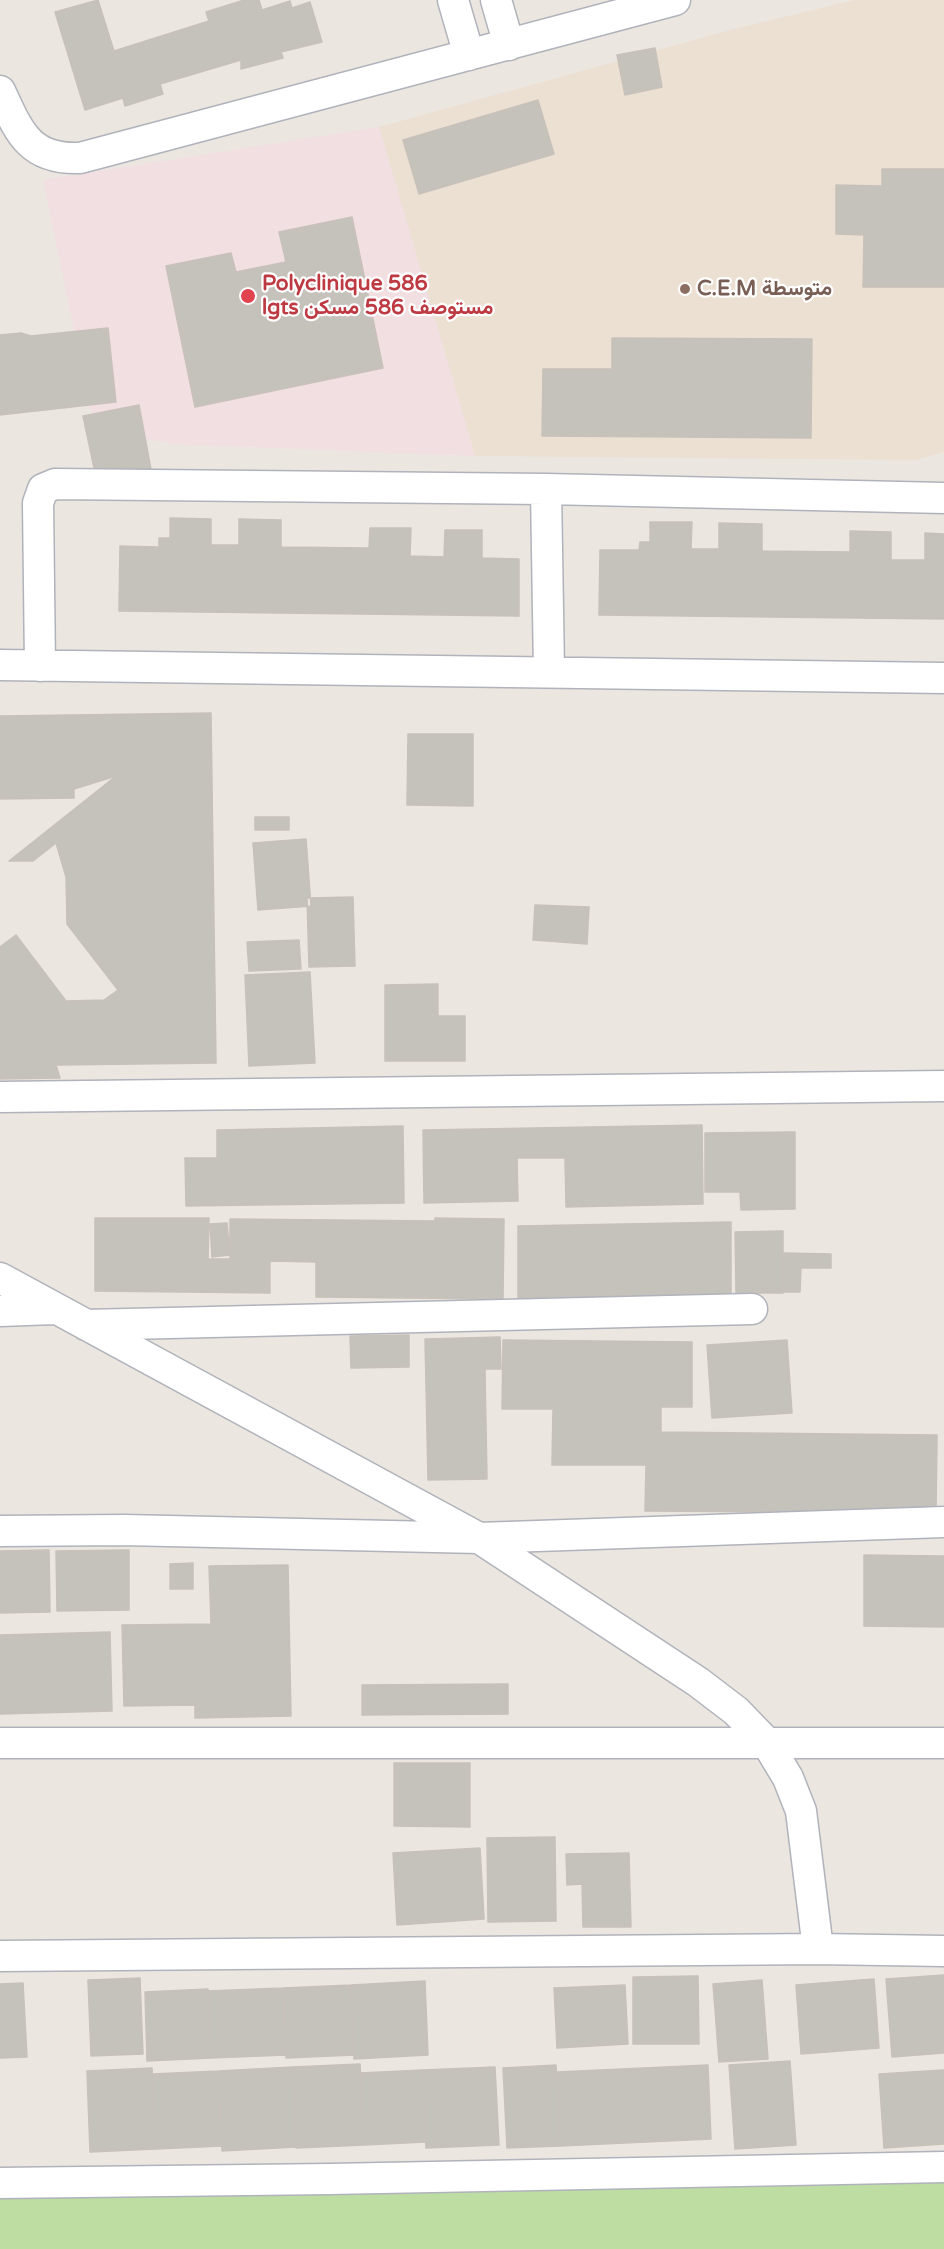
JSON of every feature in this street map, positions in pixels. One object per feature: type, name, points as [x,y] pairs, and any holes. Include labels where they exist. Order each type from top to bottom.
[{"type":"street","points":[[453,0],[469,55]]},
{"type":"street","points":[[496,0],[509,45]]},
{"type":"street","points":[[0,91],[17,129],[29,144],[44,154],[62,159],[80,158],[675,0]]},
{"type":"street","points":[[40,666],[38,503],[43,489],[55,484],[546,489],[944,498]]},
{"type":"street","points":[[546,489],[549,672]]},
{"type":"street","points":[[0,665],[944,678]]},
{"type":"street","points":[[0,1097],[944,1086]]},
{"type":"street","points":[[0,1278],[479,1538],[698,1682],[736,1711],[767,1743],[788,1778],[801,1811],[818,1949]]},
{"type":"street","points":[[0,1311],[55,1309]]},
{"type":"street","points":[[85,1325],[752,1309]]},
{"type":"street","points":[[0,1531],[124,1530],[479,1538],[944,1522]]},
{"type":"street","points":[[0,1743],[944,1743]]},
{"type":"street","points":[[0,1956],[818,1949],[944,1950]]},
{"type":"street","points":[[0,2183],[944,2167]]},
{"type":"shaded area","name":"C.E.M متوسطة","points":[[854,0],[944,0],[944,452],[916,460],[475,456],[379,127],[734,29]]},
{"type":"shaded area","name":"Polyclinique 586 lgts مستوصف 586 مسكن","points":[[379,127],[475,456],[173,444],[122,435],[91,412],[43,180]]},
{"type":"green space","points":[[944,2177],[944,2249],[0,2249],[0,2183]]},
{"type":"building","points":[[98,0],[114,51],[209,21],[206,12],[244,0],[259,0],[262,10],[290,1],[292,8],[310,2],[322,42],[281,52],[283,58],[241,69],[241,60],[160,84],[163,94],[125,106],[123,98],[85,110],[55,12]]},
{"type":"building","points":[[655,48],[662,87],[625,95],[617,55]]},
{"type":"building","points":[[538,100],[554,154],[419,194],[403,140]]},
{"type":"building","points":[[882,169],[944,169],[944,287],[863,287],[864,235],[836,234],[836,185],[882,186]]},
{"type":"building","points":[[352,217],[383,368],[195,407],[166,266],[231,253],[236,272],[286,262],[279,232]]},
{"type":"building","points":[[108,328],[116,402],[0,415],[0,335],[21,333],[31,336]]},
{"type":"building","points":[[612,338],[812,339],[811,438],[542,436],[543,369],[612,369]]},
{"type":"building","points":[[139,405],[153,480],[97,482],[83,416]]},
{"type":"building","points":[[170,518],[211,519],[211,545],[239,545],[239,519],[281,520],[281,547],[369,548],[370,528],[411,528],[410,556],[444,557],[445,530],[482,530],[482,558],[519,559],[519,616],[119,611],[120,546],[159,547],[159,538],[170,538]]},
{"type":"building","points":[[650,522],[692,522],[691,549],[719,549],[719,523],[762,524],[762,551],[850,552],[850,531],[891,532],[891,560],[925,560],[925,533],[944,534],[944,619],[599,615],[600,550],[639,550],[640,542],[650,542]]},
{"type":"building","points":[[211,713],[216,1063],[56,1065],[60,1078],[0,1079],[0,947],[16,935],[66,1001],[104,1000],[118,990],[67,924],[66,877],[56,843],[33,861],[9,861],[116,776],[74,789],[74,798],[0,799],[0,716]]},
{"type":"building","points":[[408,734],[473,734],[473,806],[407,805]]},
{"type":"building","points":[[255,817],[289,817],[289,830],[255,830]]},
{"type":"building","points":[[306,839],[311,906],[258,910],[253,843]]},
{"type":"building","points":[[353,897],[355,966],[309,967],[307,898]]},
{"type":"building","points":[[535,905],[589,907],[587,944],[533,940]]},
{"type":"building","points":[[299,940],[301,969],[249,971],[247,942]]},
{"type":"building","points":[[310,972],[315,1063],[249,1066],[245,975]]},
{"type":"building","points":[[438,984],[438,1016],[465,1016],[465,1061],[385,1061],[385,985]]},
{"type":"building","points":[[702,1125],[703,1204],[566,1207],[565,1158],[517,1158],[518,1201],[424,1203],[423,1130]]},
{"type":"building","points":[[403,1126],[404,1203],[186,1206],[185,1158],[217,1158],[217,1130]]},
{"type":"building","points":[[795,1132],[795,1209],[741,1210],[740,1192],[705,1192],[705,1133]]},
{"type":"building","points":[[95,1218],[209,1218],[208,1259],[230,1259],[230,1219],[435,1221],[435,1218],[504,1219],[503,1299],[316,1297],[316,1262],[270,1261],[270,1293],[95,1291]]},
{"type":"building","points":[[731,1222],[731,1295],[518,1298],[518,1226]]},
{"type":"building","points":[[227,1223],[230,1255],[212,1257],[210,1224]]},
{"type":"building","points":[[783,1231],[783,1293],[736,1293],[735,1232]]},
{"type":"building","points":[[784,1253],[831,1254],[831,1268],[801,1268],[800,1292],[783,1292]]},
{"type":"building","points":[[409,1335],[409,1367],[351,1368],[350,1336]]},
{"type":"building","points":[[500,1337],[501,1369],[485,1369],[487,1479],[428,1480],[425,1339]]},
{"type":"building","points":[[503,1340],[692,1342],[692,1407],[661,1407],[661,1432],[937,1435],[936,1513],[645,1511],[646,1465],[552,1465],[553,1409],[502,1409]]},
{"type":"building","points":[[787,1340],[792,1413],[712,1418],[707,1345]]},
{"type":"building","points":[[49,1550],[50,1612],[0,1613],[0,1551]]},
{"type":"building","points":[[129,1550],[129,1610],[57,1611],[56,1551]]},
{"type":"building","points":[[864,1555],[944,1556],[944,1627],[864,1626]]},
{"type":"building","points":[[193,1563],[193,1589],[170,1589],[170,1564]]},
{"type":"building","points":[[288,1565],[291,1716],[195,1718],[195,1705],[124,1706],[122,1625],[211,1624],[209,1566]]},
{"type":"building","points":[[110,1632],[112,1711],[0,1714],[0,1635]]},
{"type":"building","points":[[508,1684],[508,1714],[362,1715],[362,1685]]},
{"type":"building","points":[[394,1763],[470,1763],[470,1827],[394,1826]]},
{"type":"building","points":[[555,1837],[556,1921],[488,1922],[487,1838]]},
{"type":"building","points":[[480,1848],[484,1919],[397,1925],[393,1853]]},
{"type":"building","points":[[629,1853],[631,1927],[583,1927],[582,1884],[567,1885],[566,1854]]},
{"type":"building","points":[[944,1975],[944,2053],[892,2057],[886,1979]]},
{"type":"building","points":[[698,1976],[699,2044],[633,2044],[633,1977]]},
{"type":"building","points":[[140,1978],[143,2054],[91,2056],[88,1980]]},
{"type":"building","points":[[874,1979],[879,2048],[801,2054],[796,1985]]},
{"type":"building","points":[[762,1980],[768,2059],[719,2062],[713,1984]]},
{"type":"building","points":[[425,1981],[428,2055],[354,2059],[351,1985]]},
{"type":"building","points":[[23,1983],[27,2057],[0,2058],[0,1984]]},
{"type":"building","points":[[351,1985],[354,2055],[286,2058],[283,1988]]},
{"type":"building","points":[[625,1985],[628,2044],[557,2048],[554,1988]]},
{"type":"building","points":[[283,1988],[286,2055],[211,2058],[208,1991]]},
{"type":"building","points":[[208,1989],[211,2058],[147,2061],[145,1992]]},
{"type":"building","points":[[790,2061],[796,2145],[735,2149],[729,2065]]},
{"type":"building","points":[[360,2064],[364,2145],[296,2148],[293,2067]]},
{"type":"building","points":[[556,2065],[560,2146],[507,2148],[503,2068]]},
{"type":"building","points":[[708,2065],[711,2139],[560,2146],[557,2072]]},
{"type":"building","points":[[293,2067],[296,2147],[222,2151],[218,2071]]},
{"type":"building","points":[[495,2067],[499,2145],[426,2148],[423,2070]]},
{"type":"building","points":[[152,2068],[156,2149],[90,2152],[87,2071]]},
{"type":"building","points":[[423,2070],[426,2142],[364,2145],[360,2073]]},
{"type":"building","points":[[944,2070],[944,2144],[884,2148],[879,2074]]},
{"type":"building","points":[[218,2071],[222,2146],[156,2149],[152,2074]]},
{"type":"place","name":"C.E.M متوسطة","points":[[685,289]]},
{"type":"place","name":"Polyclinique 586 lgts مستوصف 586 مسكن","points":[[248,296]]}]
